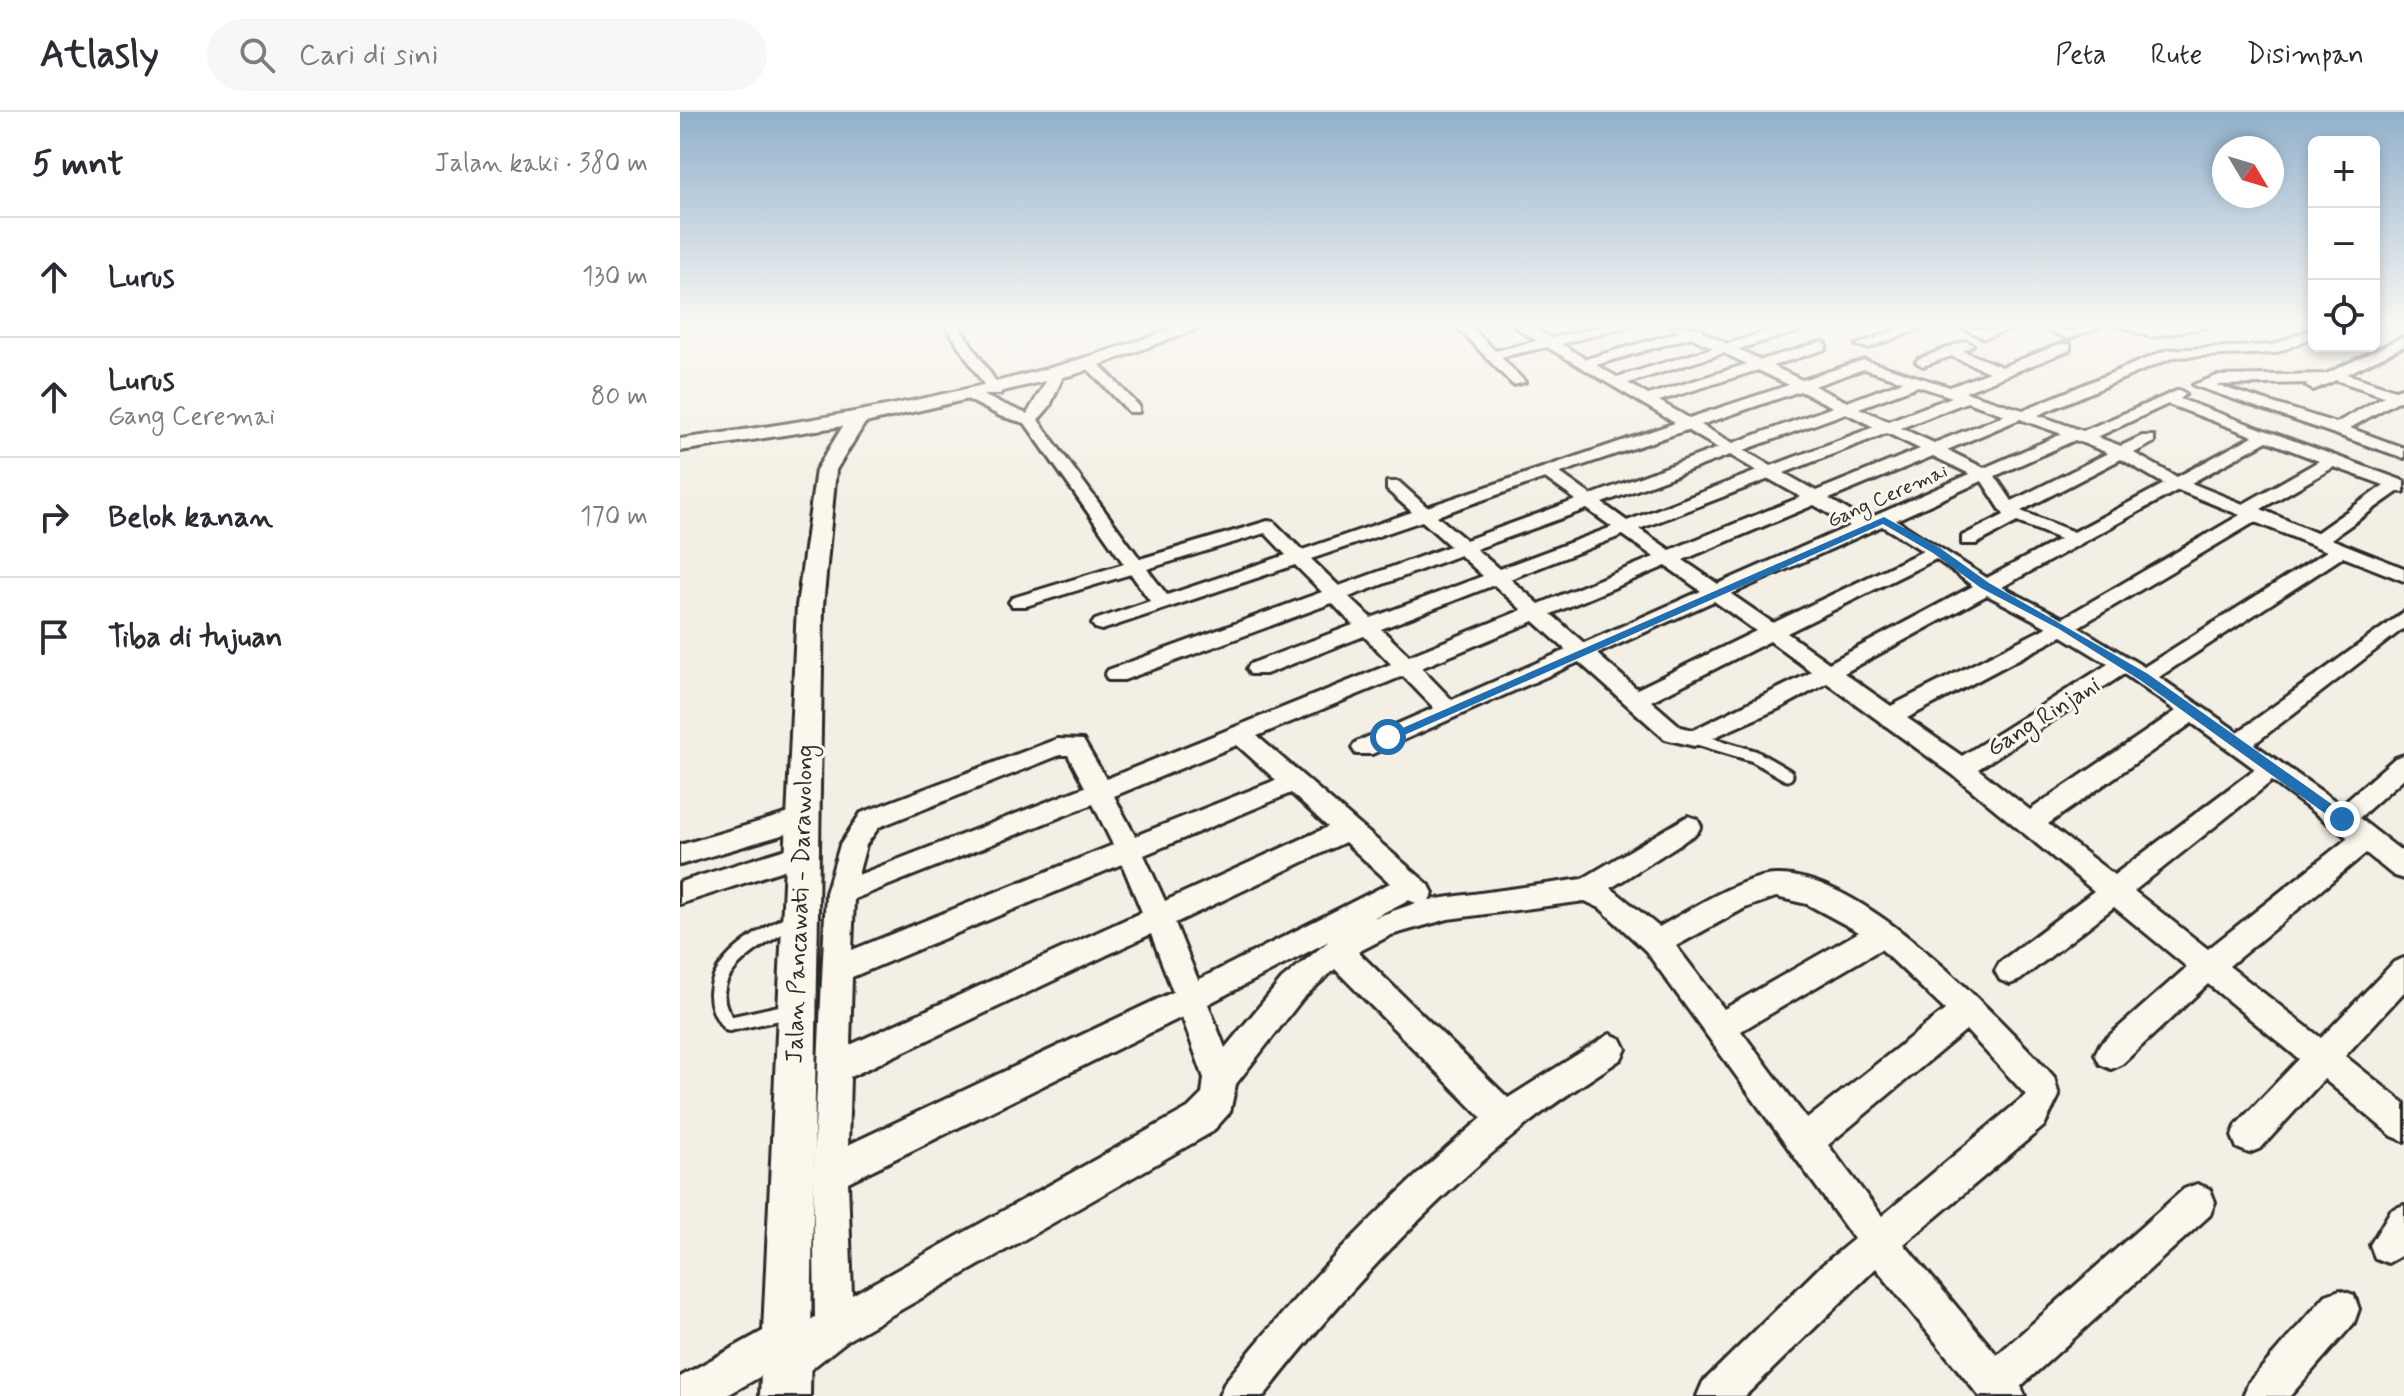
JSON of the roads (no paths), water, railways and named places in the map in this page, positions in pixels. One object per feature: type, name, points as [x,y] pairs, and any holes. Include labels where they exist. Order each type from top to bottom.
[{"type":"street","points":[[992,386],[995,391]]},
{"type":"street","points":[[680,445],[856,421],[1016,386]]},
{"type":"street","points":[[1030,420],[1042,406],[1051,386]]},
{"type":"street","points":[[1112,386],[1134,409]]},
{"type":"street","points":[[1622,386],[1817,499],[1937,551],[1985,586],[2063,627],[2193,711],[2365,839],[2402,861]]},
{"type":"street","points":[[1647,400],[1692,386]]},
{"type":"street","points":[[1102,624],[1796,386]]},
{"type":"street","points":[[1801,386],[1986,475],[2012,513],[2074,538]]},
{"type":"street","points":[[1116,675],[1335,592],[1903,386]]},
{"type":"street","points":[[1928,386],[2022,415],[2121,452],[2175,483],[2342,549],[2400,568]]},
{"type":"street","points":[[1258,669],[1887,427],[1976,386]]},
{"type":"street","points":[[840,893],[1101,791],[2091,386]]},
{"type":"street","name":"Gang Ceremai","points":[[1364,748],[1986,475],[2198,386]]},
{"type":"street","points":[[2203,386],[2272,406],[2404,453]]},
{"type":"street","points":[[2272,406],[2311,386]]},
{"type":"street","points":[[2368,386],[2402,395]]},
{"type":"street","points":[[2337,429],[2402,395]]},
{"type":"street","points":[[972,396],[1005,413],[1030,420],[1138,565],[1163,604]]},
{"type":"street","points":[[2167,399],[2400,486]]},
{"type":"street","name":"Jalan Pancawati - Darawolong","points":[[787,1366],[810,606],[823,480],[840,442],[856,421]]},
{"type":"street","points":[[1393,486],[1673,733],[1694,738],[1772,703],[2265,436]]},
{"type":"street","points":[[1969,540],[2148,439]]},
{"type":"street","points":[[1889,717],[2063,627],[2332,461]]},
{"type":"street","points":[[1546,471],[1961,768],[2404,1124]]},
{"type":"street","points":[[2319,539],[2400,486]]},
{"type":"street","points":[[1019,602],[1265,525],[1272,527],[1297,557],[1449,710]]},
{"type":"street","name":"Gang Rinjani","points":[[1961,768],[2342,549]]},
{"type":"street","points":[[1635,699],[1937,551]]},
{"type":"street","points":[[2238,744],[2404,618]]},
{"type":"street","points":[[2030,823],[2193,711]]},
{"type":"street","points":[[1249,730],[1294,782],[1409,886],[1437,907]]},
{"type":"street","points":[[686,1396],[787,1366],[834,1326],[1200,1120],[1218,1101],[1220,1078],[1161,916],[1101,791],[1075,746],[1069,744],[879,814],[860,829],[855,841],[840,893],[830,1172],[834,1326]]},
{"type":"street","points":[[2342,819],[2404,764]]},
{"type":"street","points":[[2010,971],[2270,770]]},
{"type":"street","points":[[837,970],[1294,782]]},
{"type":"street","points":[[680,855],[803,819]]},
{"type":"street","points":[[1220,1078],[1310,973],[1337,951],[1388,923],[1437,907],[1587,890],[1688,826]]},
{"type":"street","points":[[836,1067],[1347,830]]},
{"type":"street","points":[[2111,1054],[2208,966],[2365,839]]},
{"type":"street","points":[[680,893],[802,854]]},
{"type":"street","points":[[830,1172],[1191,998],[1409,886]]},
{"type":"street","points":[[1656,942],[1770,886],[1799,890],[1883,933],[2038,1079],[2043,1091],[2042,1101],[2032,1114],[1880,1244],[1833,1280],[1717,1396]]},
{"type":"street","points":[[1587,890],[1610,900],[1656,942],[1880,1244],[1999,1390],[2197,1202]]},
{"type":"street","points":[[1718,1028],[1883,933]]},
{"type":"street","points":[[1337,951],[1507,1120]]},
{"type":"street","points":[[2249,1136],[2404,971]]},
{"type":"street","points":[[1804,1143],[1966,1012]]},
{"type":"street","points":[[1239,1396],[1352,1262],[1507,1120],[1610,1049]]},
{"type":"street","points":[[2263,1396],[2340,1309]]},
{"type":"lane","points":[[1694,738],[1764,759],[1787,775]]},
{"type":"lane","points":[[796,1009],[729,1024],[716,1007],[714,996],[727,967],[746,949],[800,916]]}]
